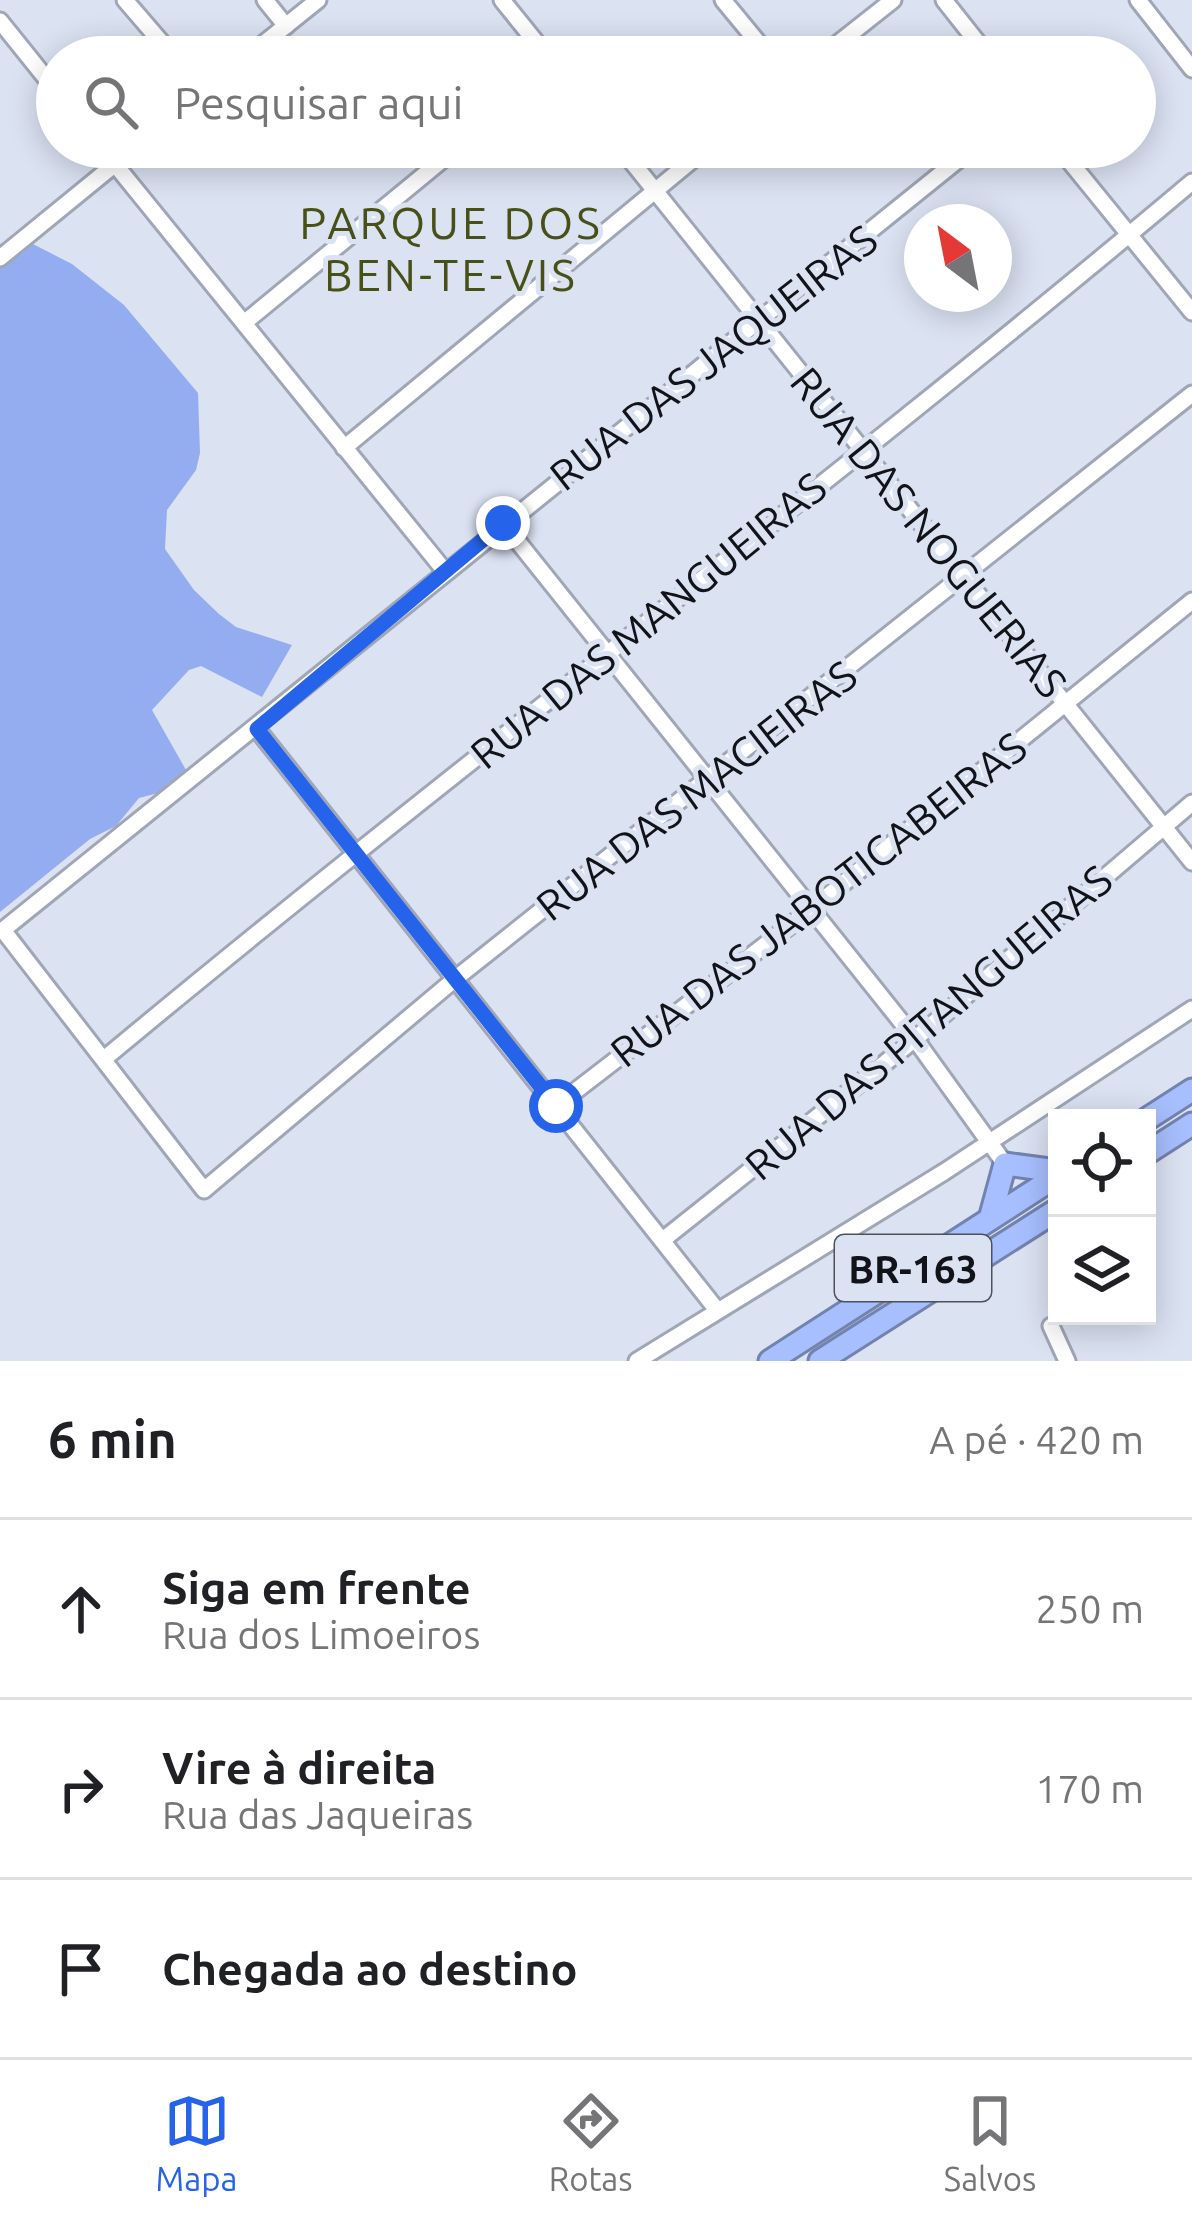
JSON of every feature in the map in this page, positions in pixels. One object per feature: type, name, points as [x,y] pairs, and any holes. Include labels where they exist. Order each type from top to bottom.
[{"type":"highway","points":[[1156,1113],[1192,1090]]},
{"type":"highway","points":[[1156,1147],[1192,1124]]},
{"type":"highway","points":[[990,1219],[1005,1164],[1048,1171]]},
{"type":"highway","name":"BR-163","points":[[770,1361],[1048,1179]]},
{"type":"highway","name":"BR-163","points":[[820,1361],[1048,1216]]},
{"type":"street","points":[[125,0],[156,36]]},
{"type":"street","points":[[265,0],[286,26]]},
{"type":"street","points":[[273,36],[318,0]]},
{"type":"street","points":[[502,0],[531,36]]},
{"type":"street","points":[[723,0],[753,36]]},
{"type":"street","points":[[848,36],[893,0]]},
{"type":"street","points":[[944,0],[972,36]]},
{"type":"street","points":[[1138,0],[1192,69]]},
{"type":"street","points":[[0,21],[36,66]]},
{"type":"street","points":[[0,257],[110,168]]},
{"type":"street","points":[[118,168],[444,570]]},
{"type":"street","points":[[244,323],[432,168]]},
{"type":"street","name":"RUA DAS NOGUERIAS","points":[[637,168],[1192,862]]},
{"type":"street","points":[[344,448],[682,168]]},
{"type":"street","name":"RUA DAS JAQUEIRAS","points":[[104,1059],[3,929],[948,168]]},
{"type":"street","points":[[1074,168],[1192,312]]},
{"type":"street","name":"RUA DAS MANGUEIRAS","points":[[104,1059],[355,851],[611,654],[1192,182]]},
{"type":"street","name":"RUA DAS MACIEIRAS","points":[[104,1059],[204,1190],[455,980],[1192,394]]},
{"type":"street","points":[[503,523],[915,1039],[1005,1164]]},
{"type":"street","name":"RUA DAS JABOTICABEIRAS","points":[[556,1106],[809,910],[1192,601]]},
{"type":"street","points":[[257,729],[716,1310]]},
{"type":"street","name":"RUA DAS PITANGUEIRAS","points":[[664,1239],[915,1039],[1192,803]]},
{"type":"street","points":[[638,1361],[992,1141],[1192,1009]]},
{"type":"street","points":[[1051,1326],[1067,1361]]},
{"type":"shaded area","points":[[27,241],[72,264],[124,305],[198,393],[200,453],[196,470],[167,510],[165,549],[194,590],[236,627],[292,645],[262,697],[201,666],[189,670],[152,710],[186,770],[162,792],[139,798],[116,826],[90,839],[0,912],[0,244]]},
{"type":"district","name":"PARQUE DOS BEN-TE-VIS","points":[[451,248]]},
{"type":"route","points":[[503,523],[257,729],[556,1106]]}]
